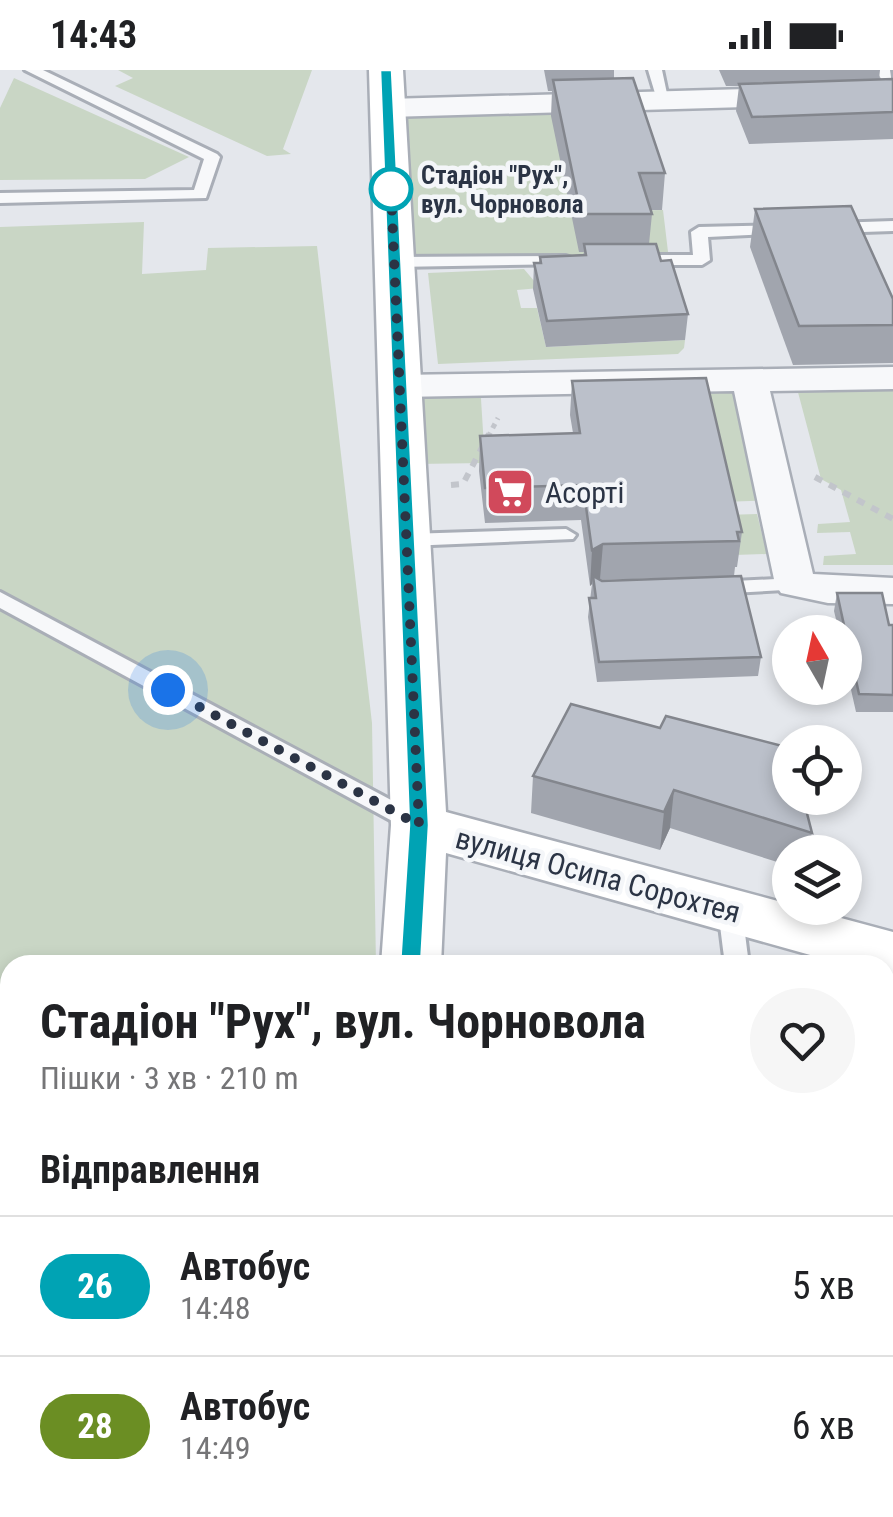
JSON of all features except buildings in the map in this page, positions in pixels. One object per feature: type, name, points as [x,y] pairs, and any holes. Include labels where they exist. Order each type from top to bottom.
[{"type":"main road","points":[[387,89],[419,825],[411,955]]},
{"type":"main road","name":"вулиця Осипа Сорохтея","points":[[419,825],[733,938],[893,955]]},
{"type":"street","points":[[387,89],[664,100],[893,91]]},
{"type":"street","points":[[400,386],[893,378]]},
{"type":"street","points":[[750,382],[796,584],[828,590],[893,591]]},
{"type":"lane","points":[[0,198],[200,195],[212,157],[32,70]]},
{"type":"lane","points":[[655,70],[664,100]]},
{"type":"lane","points":[[883,70],[893,91]]},
{"type":"lane","points":[[811,229],[889,226],[893,246]]},
{"type":"lane","points":[[610,260],[702,260],[699,232],[792,229]]},
{"type":"lane","points":[[395,262],[590,260]]},
{"type":"lane","points":[[408,540],[566,535]]},
{"type":"lane","points":[[694,588],[796,584]]},
{"type":"lane","points":[[0,599],[419,825]]},
{"type":"path","points":[[405,486],[464,484],[498,417],[516,412]]},
{"type":"path","points":[[768,459],[821,479],[893,519]]},
{"type":"green space","points":[[118,70],[312,70],[283,149],[291,154],[267,156],[115,86],[133,78]]},
{"type":"green space","points":[[14,78],[189,157],[145,179],[0,180],[0,108]]},
{"type":"green space","points":[[550,104],[571,212],[663,210],[669,260],[412,262],[400,108]]},
{"type":"green space","points":[[144,222],[142,274],[206,270],[208,248],[317,246],[372,723],[376,955],[0,955],[0,227]]},
{"type":"green space","points":[[524,269],[540,288],[517,290],[521,308],[537,308],[546,347],[685,340],[684,348],[678,354],[438,364],[428,273]]},
{"type":"green space","points":[[893,378],[893,565],[823,565],[824,556],[856,554],[850,532],[817,533],[818,524],[850,522],[841,490],[821,479],[795,381]]},
{"type":"green space","points":[[750,382],[778,500],[722,502],[697,394]]},
{"type":"green space","points":[[480,383],[485,463],[416,464],[413,386]]},
{"type":"green space","points":[[757,514],[767,554],[734,555],[725,515]]},
{"type":"bus line","name":"26","points":[[386,70],[419,825],[412,955]]},
{"type":"place","name":"Стадіон \"Рух\", вул. Чорновола","points":[[391,189]]},
{"type":"place","name":"Асорті","points":[[510,492]]},
{"type":"route","points":[[168,690],[419,825],[391,189]]}]
